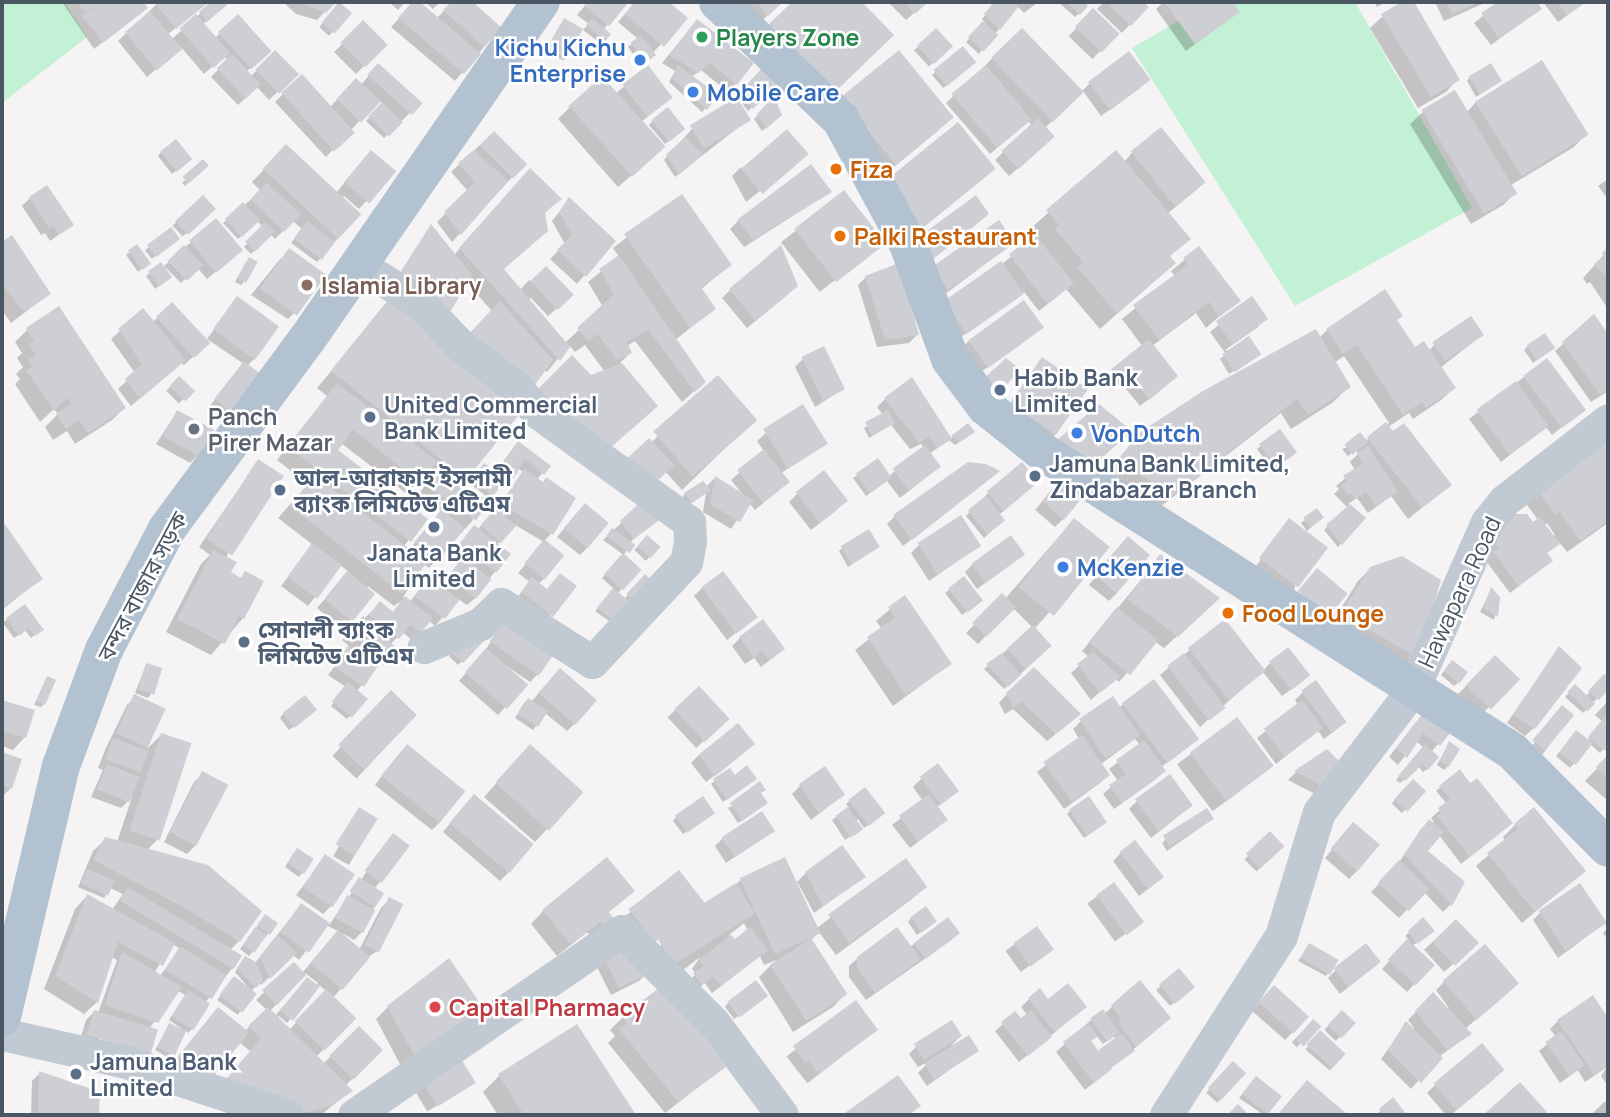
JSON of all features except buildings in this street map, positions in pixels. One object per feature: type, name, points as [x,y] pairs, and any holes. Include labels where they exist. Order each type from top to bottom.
[{"type":"main road","name":"বন্দর বাজার সড়ক","points":[[2,1017],[61,766],[104,650],[167,529],[359,265],[541,2]]},
{"type":"main road","points":[[719,2],[841,120],[908,244],[950,359],[986,407],[1040,450],[1511,751],[1608,848]]},
{"type":"street","points":[[359,265],[419,302],[461,345],[516,387],[537,412],[689,522],[690,542],[686,562],[592,662],[501,604],[480,624],[424,647]]},
{"type":"street","name":"Hawapara Road","points":[[1166,1115],[1281,936],[1319,812],[1413,690],[1487,522],[1505,500],[1608,421]]},
{"type":"street","points":[[354,1115],[622,932],[714,1023],[782,1115]]},
{"type":"street","points":[[2,1034],[126,1062],[287,1115]]},
{"type":"green space","points":[[2,2],[64,2],[87,37],[2,103]]},
{"type":"green space","points":[[1211,2],[1355,2],[1472,208],[1295,306],[1132,48]]},
{"type":"place","name":"Players Zone","points":[[702,37]]},
{"type":"place","name":"Kichu Kichu Enterprise","points":[[640,60]]},
{"type":"place","name":"Mobile Care","points":[[693,92]]},
{"type":"place","name":"Fiza","points":[[836,169]]},
{"type":"place","name":"Palki Restaurant","points":[[840,236]]},
{"type":"place","name":"Islamia Library","points":[[307,285]]},
{"type":"place","name":"Habib Bank Limited","points":[[1000,390]]},
{"type":"place","name":"United Commercial Bank Limited","points":[[370,417]]},
{"type":"place","name":"Panch Pirer Mazar","points":[[194,429]]},
{"type":"place","name":"VonDutch","points":[[1077,433]]},
{"type":"place","name":"Jamuna Bank Limited, Zindabazar Branch","points":[[1035,476]]},
{"type":"place","name":"আল-আরাফাহ ইসলামী ব্যাংক লিমিটেড এটিএম","points":[[280,490]]},
{"type":"place","name":"Janata Bank Limited","points":[[434,527]]},
{"type":"place","name":"McKenzie","points":[[1063,567]]},
{"type":"place","name":"Food Lounge","points":[[1228,613]]},
{"type":"place","name":"সোনালী ব্যাংক লিমিটেড এটিএম","points":[[244,642]]},
{"type":"place","name":"Capital Pharmacy","points":[[435,1007]]},
{"type":"place","name":"Jamuna Bank Limited","points":[[76,1074]]}]
